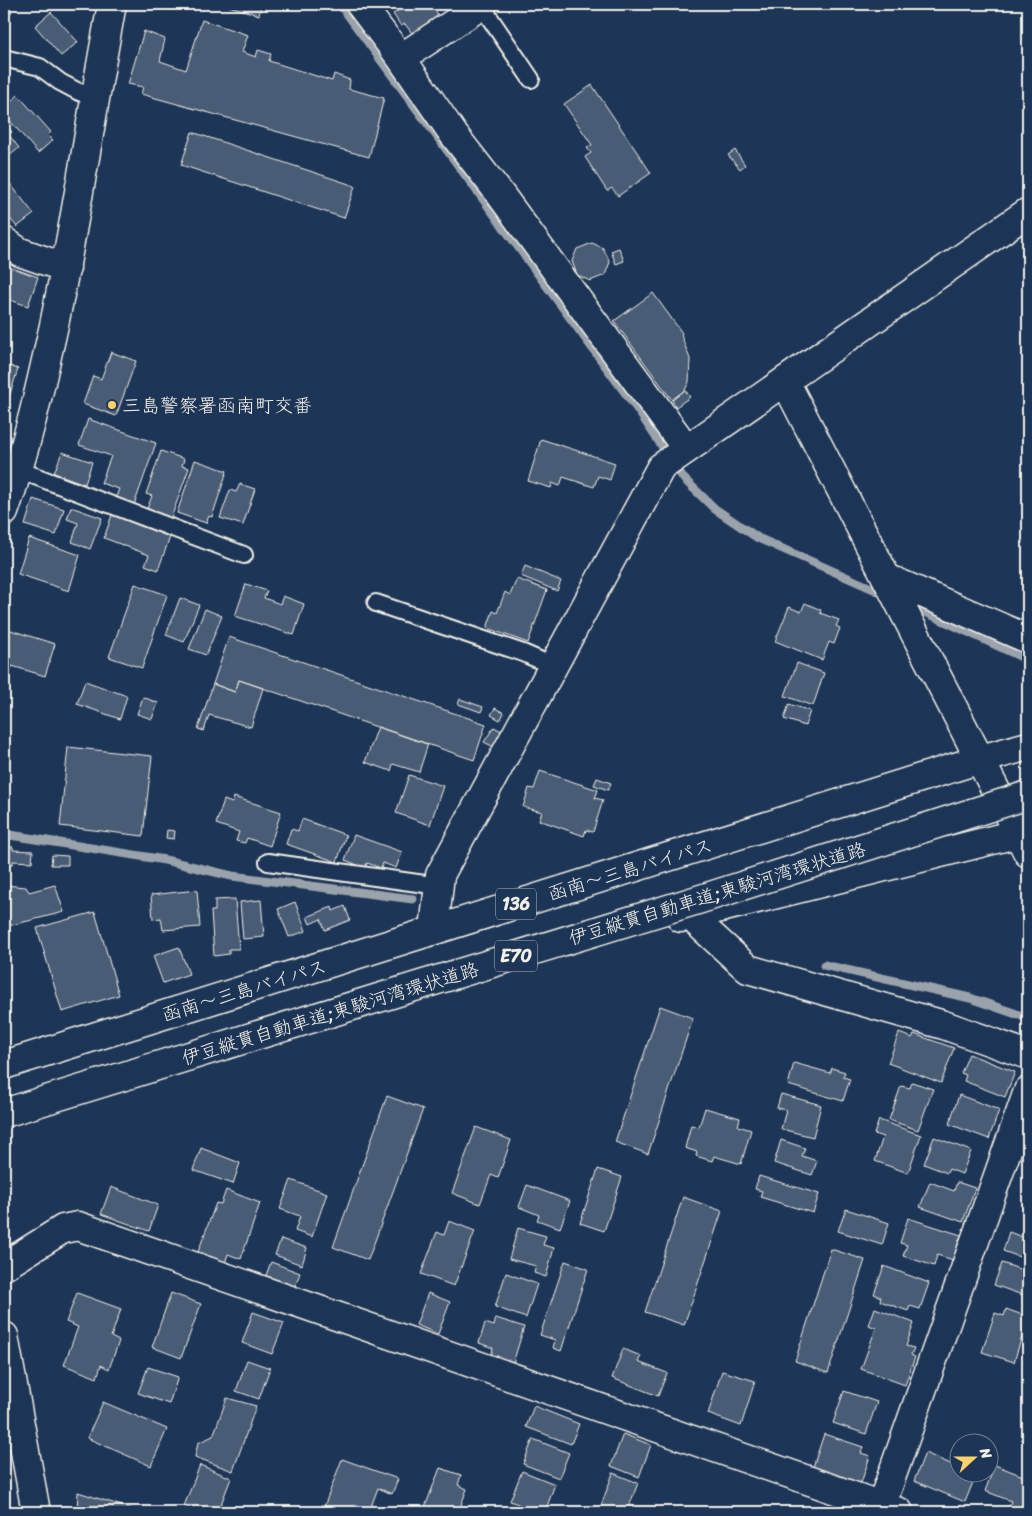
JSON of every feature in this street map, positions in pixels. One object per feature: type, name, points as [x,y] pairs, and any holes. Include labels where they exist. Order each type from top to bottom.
[{"type":"main road","points":[[4,512],[19,470],[40,392],[66,268],[112,4]]},
{"type":"main road","points":[[360,4],[401,58],[454,135],[500,194],[676,456]]},
{"type":"main road","points":[[401,58],[471,7]]},
{"type":"main road","points":[[434,930],[440,875],[553,666],[676,456],[1028,212]]},
{"type":"main road","points":[[4,241],[20,252],[66,268]]},
{"type":"main road","points":[[4,1126],[689,915],[1025,839],[981,759],[785,381]]},
{"type":"main road","points":[[887,578],[1028,640]]},
{"type":"main road","name":"函南～三島バイパス","points":[[4,1065],[981,759],[1028,746]]},
{"type":"main road","name":"伊豆縦貫自動車道;東駿河湾環状道路","points":[[4,1113],[694,901],[1028,795]]},
{"type":"main road","points":[[689,915],[748,969],[944,1025],[1028,1055]]},
{"type":"main road","points":[[4,1266],[63,1229],[78,1226],[887,1510],[1028,1091]]},
{"type":"main road","points":[[4,1336],[36,1512]]},
{"type":"lane","points":[[471,7],[531,78]]},
{"type":"lane","points":[[4,58],[40,67],[60,82],[95,98]]},
{"type":"lane","points":[[19,470],[244,555]]},
{"type":"lane","points":[[376,603],[523,653],[553,666]]},
{"type":"lane","points":[[268,862],[439,886]]},
{"type":"building","points":[[4,4],[12,12],[4,19]]},
{"type":"building","points":[[222,4],[262,4],[259,15]]},
{"type":"building","points":[[399,4],[431,4],[440,18],[414,36],[405,24],[401,26],[393,14],[402,8]]},
{"type":"building","points":[[51,12],[78,42],[61,56],[35,26]]},
{"type":"building","points":[[202,20],[248,35],[242,52],[256,57],[258,50],[271,54],[269,61],[332,81],[334,74],[350,80],[349,89],[384,98],[369,157],[141,94],[143,87],[128,84],[144,31],[165,39],[160,61],[186,70]]},
{"type":"building","points":[[592,85],[651,173],[618,196],[612,188],[607,191],[585,157],[591,153],[587,148],[592,145],[564,104]]},
{"type":"building","points":[[18,95],[51,132],[48,135],[53,140],[38,153],[4,114],[4,108]]},
{"type":"building","points":[[4,122],[12,132],[9,135],[19,148],[8,157],[4,152]]},
{"type":"building","points":[[192,132],[355,186],[344,218],[181,165]]},
{"type":"building","points":[[735,150],[745,165],[740,169],[728,155]]},
{"type":"building","points":[[4,176],[34,214],[17,227],[7,215],[4,218]]},
{"type":"building","points":[[592,243],[603,248],[610,262],[605,275],[590,281],[577,275],[572,261],[577,249]]},
{"type":"building","points":[[619,248],[624,261],[616,264],[611,251]]},
{"type":"building","points":[[4,265],[38,277],[28,306],[4,298]]},
{"type":"building","points":[[653,293],[682,333],[681,335],[690,359],[689,382],[685,390],[672,400],[614,321]]},
{"type":"building","points":[[111,352],[136,361],[116,416],[83,404],[93,376],[101,379]]},
{"type":"building","points":[[4,364],[18,369],[8,400],[4,399]]},
{"type":"building","points":[[685,390],[690,397],[676,407],[672,400]]},
{"type":"building","points":[[88,419],[156,443],[134,505],[115,499],[119,489],[101,483],[111,456],[79,445]]},
{"type":"building","points":[[541,439],[615,463],[610,480],[598,476],[594,487],[563,477],[560,486],[552,483],[551,488],[528,481]]},
{"type":"building","points":[[161,451],[184,459],[182,466],[189,468],[171,518],[147,509],[152,496],[146,494]]},
{"type":"building","points":[[62,452],[92,462],[85,484],[54,473]]},
{"type":"building","points":[[195,460],[227,471],[212,517],[209,516],[206,523],[177,513]]},
{"type":"building","points":[[240,484],[255,489],[243,525],[220,518],[230,490],[236,492]]},
{"type":"building","points":[[33,499],[64,509],[56,535],[25,525]]},
{"type":"building","points":[[71,507],[102,518],[90,549],[72,542],[78,523],[67,519]]},
{"type":"building","points":[[112,515],[170,537],[158,570],[145,565],[149,555],[104,538]]},
{"type":"building","points":[[29,538],[80,555],[69,591],[18,574]]},
{"type":"building","points":[[525,566],[561,581],[557,591],[521,576]]},
{"type":"building","points":[[517,579],[547,590],[528,643],[487,628],[493,611],[497,613],[505,592],[510,595]]},
{"type":"building","points":[[135,584],[167,595],[142,668],[109,657]]},
{"type":"building","points":[[246,584],[267,591],[264,598],[280,604],[283,596],[304,604],[294,635],[235,616]]},
{"type":"building","points":[[180,598],[199,605],[184,642],[166,635]]},
{"type":"building","points":[[805,603],[821,610],[820,613],[839,620],[836,626],[840,628],[834,644],[829,642],[822,660],[775,641],[789,607],[801,612]]},
{"type":"building","points":[[205,609],[222,616],[206,655],[189,649]]},
{"type":"building","points":[[4,628],[55,644],[45,676],[12,666],[7,682],[4,681]]},
{"type":"building","points":[[229,637],[486,724],[474,760],[239,680],[235,692],[213,684]]},
{"type":"building","points":[[797,663],[824,673],[813,706],[785,696]]},
{"type":"building","points":[[239,680],[263,688],[251,727],[209,715],[204,731],[198,729],[213,684],[235,692]]},
{"type":"building","points":[[85,681],[127,696],[120,719],[77,704]]},
{"type":"building","points":[[143,697],[158,703],[152,719],[137,714]]},
{"type":"building","points":[[460,699],[483,707],[481,712],[458,704]]},
{"type":"building","points":[[789,704],[810,711],[805,726],[784,719]]},
{"type":"building","points":[[495,708],[504,713],[500,720],[491,715]]},
{"type":"building","points":[[378,727],[428,744],[419,772],[393,764],[391,771],[365,762]]},
{"type":"building","points":[[494,727],[503,732],[494,747],[484,742]]},
{"type":"building","points":[[68,747],[152,756],[143,836],[60,826]]},
{"type":"building","points":[[540,771],[598,790],[595,798],[603,800],[593,832],[586,830],[584,836],[539,820],[542,812],[523,807],[529,788],[534,789]]},
{"type":"building","points":[[409,775],[443,786],[430,825],[396,813]]},
{"type":"building","points":[[597,778],[611,783],[608,790],[594,785]]},
{"type":"building","points":[[234,797],[281,812],[270,846],[247,838],[245,843],[236,841],[239,832],[216,824],[224,800],[232,803]]},
{"type":"building","points":[[302,819],[346,835],[337,862],[286,844],[291,829],[298,831]]},
{"type":"building","points":[[167,830],[175,831],[174,839],[166,838]]},
{"type":"building","points":[[354,835],[402,852],[396,868],[383,863],[381,868],[367,863],[365,868],[345,860]]},
{"type":"building","points":[[4,847],[13,847],[13,850],[33,851],[32,862],[13,861],[13,864],[4,863]]},
{"type":"building","points":[[52,855],[68,856],[68,865],[51,865]]},
{"type":"building","points":[[4,885],[26,887],[29,892],[55,885],[64,912],[4,927]]},
{"type":"building","points":[[197,890],[200,927],[163,930],[161,918],[153,919],[151,895]]},
{"type":"building","points":[[235,899],[239,949],[229,949],[229,954],[214,956],[211,911],[215,911],[215,900]]},
{"type":"building","points":[[261,900],[264,937],[243,939],[240,902]]},
{"type":"building","points":[[295,902],[306,931],[289,937],[278,909]]},
{"type":"building","points":[[345,906],[350,920],[325,930],[321,919],[310,924],[307,917],[332,907],[333,911]]},
{"type":"building","points":[[95,912],[119,995],[62,1012],[37,928]]},
{"type":"building","points":[[179,947],[189,974],[163,983],[153,956]]},
{"type":"building","points":[[660,1006],[693,1018],[648,1154],[615,1142]]},
{"type":"building","points":[[899,1033],[912,1038],[914,1034],[954,1048],[941,1083],[888,1063]]},
{"type":"building","points":[[969,1054],[1015,1072],[1005,1097],[964,1081],[966,1075],[961,1073]]},
{"type":"building","points":[[794,1063],[830,1073],[832,1068],[845,1072],[843,1077],[850,1079],[843,1101],[788,1085]]},
{"type":"building","points":[[912,1082],[933,1089],[918,1130],[889,1120],[901,1086],[910,1088]]},
{"type":"building","points":[[781,1094],[821,1105],[813,1137],[781,1129],[786,1110],[777,1108]]},
{"type":"building","points":[[959,1095],[999,1110],[989,1139],[949,1124]]},
{"type":"building","points":[[387,1096],[423,1109],[368,1260],[333,1247]]},
{"type":"building","points":[[705,1108],[740,1118],[738,1126],[751,1130],[741,1164],[714,1156],[712,1161],[696,1156],[697,1152],[685,1148],[691,1125],[699,1127]]},
{"type":"building","points":[[879,1120],[921,1135],[908,1173],[875,1161],[883,1137],[874,1134]]},
{"type":"building","points":[[476,1127],[511,1140],[498,1178],[491,1175],[480,1204],[452,1193]]},
{"type":"building","points":[[934,1137],[971,1151],[962,1174],[949,1169],[947,1173],[924,1164]]},
{"type":"building","points":[[781,1140],[805,1148],[802,1156],[817,1161],[812,1175],[774,1163]]},
{"type":"building","points":[[201,1148],[240,1163],[233,1184],[193,1170]]},
{"type":"building","points":[[598,1169],[622,1177],[604,1231],[580,1223]]},
{"type":"building","points":[[759,1176],[819,1194],[813,1213],[760,1197],[762,1191],[755,1189]]},
{"type":"building","points":[[291,1180],[327,1193],[312,1237],[295,1231],[300,1216],[280,1209]]},
{"type":"building","points":[[930,1182],[954,1191],[957,1182],[975,1188],[963,1222],[920,1207]]},
{"type":"building","points":[[527,1185],[570,1201],[560,1228],[537,1220],[539,1215],[519,1207]]},
{"type":"building","points":[[111,1187],[158,1205],[149,1231],[101,1214]]},
{"type":"building","points":[[226,1190],[260,1203],[241,1259],[228,1254],[225,1263],[198,1252],[216,1203],[221,1204]]},
{"type":"building","points":[[683,1197],[722,1211],[684,1325],[645,1312]]},
{"type":"building","points":[[1028,1203],[1028,1226],[1022,1224]]},
{"type":"building","points":[[846,1209],[889,1223],[882,1245],[838,1231]]},
{"type":"building","points":[[908,1218],[961,1235],[953,1260],[937,1255],[934,1266],[903,1256],[907,1245],[900,1243]]},
{"type":"building","points":[[449,1221],[475,1231],[454,1286],[421,1274],[437,1232],[444,1235]]},
{"type":"building","points":[[518,1228],[546,1236],[543,1245],[554,1248],[546,1277],[534,1273],[536,1266],[509,1259]]},
{"type":"building","points":[[1009,1232],[1028,1239],[1028,1260],[1003,1251]]},
{"type":"building","points":[[281,1239],[307,1248],[302,1265],[275,1255]]},
{"type":"building","points":[[831,1249],[865,1260],[828,1373],[795,1361]]},
{"type":"building","points":[[565,1261],[588,1269],[561,1351],[553,1348],[555,1340],[540,1335]]},
{"type":"building","points":[[271,1262],[300,1273],[294,1289],[265,1278]]},
{"type":"building","points":[[1002,1263],[1028,1272],[1028,1297],[994,1285]]},
{"type":"building","points":[[884,1266],[929,1283],[920,1309],[910,1306],[908,1311],[880,1301],[881,1297],[874,1294]]},
{"type":"building","points":[[506,1273],[537,1284],[526,1318],[495,1307]]},
{"type":"building","points":[[77,1293],[121,1309],[111,1337],[119,1341],[109,1369],[101,1365],[97,1378],[64,1365],[78,1327],[66,1322]]},
{"type":"building","points":[[171,1293],[201,1304],[181,1358],[152,1347]]},
{"type":"building","points":[[428,1293],[450,1302],[438,1334],[416,1325]]},
{"type":"building","points":[[875,1308],[914,1323],[906,1346],[914,1348],[911,1355],[915,1357],[905,1385],[861,1369],[876,1328],[869,1325]]},
{"type":"building","points":[[1006,1309],[1028,1317],[1014,1362],[982,1352],[995,1313],[1004,1316]]},
{"type":"building","points":[[253,1312],[284,1323],[272,1354],[242,1343]]},
{"type":"building","points":[[496,1318],[524,1327],[513,1363],[491,1356],[493,1348],[479,1343],[485,1323],[494,1326]]},
{"type":"building","points":[[623,1349],[641,1356],[638,1362],[667,1373],[658,1396],[612,1378]]},
{"type":"building","points":[[247,1360],[270,1368],[259,1399],[236,1391]]},
{"type":"building","points":[[148,1367],[178,1377],[169,1404],[138,1393]]},
{"type":"building","points":[[722,1371],[755,1381],[741,1426],[708,1414]]},
{"type":"building","points":[[844,1391],[877,1402],[866,1434],[833,1423]]},
{"type":"building","points":[[227,1398],[256,1406],[233,1471],[195,1457],[198,1443],[213,1436]]},
{"type":"building","points":[[103,1402],[167,1429],[151,1466],[87,1438]]},
{"type":"building","points":[[534,1406],[579,1424],[571,1444],[526,1427]]},
{"type":"building","points":[[623,1434],[651,1445],[639,1477],[611,1466]]},
{"type":"building","points":[[824,1434],[863,1447],[861,1453],[870,1456],[860,1486],[812,1470]]},
{"type":"building","points":[[533,1439],[569,1453],[559,1478],[523,1464]]},
{"type":"building","points":[[925,1453],[950,1464],[950,1484],[972,1484],[965,1502],[914,1481]]},
{"type":"building","points":[[342,1459],[398,1479],[392,1494],[378,1488],[369,1512],[322,1512]]},
{"type":"building","points":[[200,1465],[231,1478],[218,1512],[201,1512],[184,1506]]},
{"type":"building","points":[[1000,1467],[1028,1478],[1028,1512],[1007,1512],[1011,1501],[985,1491],[988,1484],[1000,1484]]},
{"type":"building","points":[[440,1468],[461,1475],[458,1485],[467,1489],[461,1505],[468,1508],[466,1512],[423,1512]]},
{"type":"building","points":[[522,1471],[555,1484],[545,1512],[539,1512],[510,1501]]},
{"type":"building","points":[[613,1473],[638,1483],[627,1512],[599,1511]]},
{"type":"building","points":[[78,1492],[141,1512],[77,1512]]},
{"type":"waterway","points":[[340,4],[638,410],[684,479],[715,509],[758,538],[887,595]]},
{"type":"waterway","points":[[908,604],[1028,660]]},
{"type":"waterway","points":[[4,834],[165,860],[232,876],[413,899]]},
{"type":"waterway","points":[[824,965],[970,998],[1028,1018]]},
{"type":"place","name":"三島警察署函南町交番","points":[[112,405]]}]
